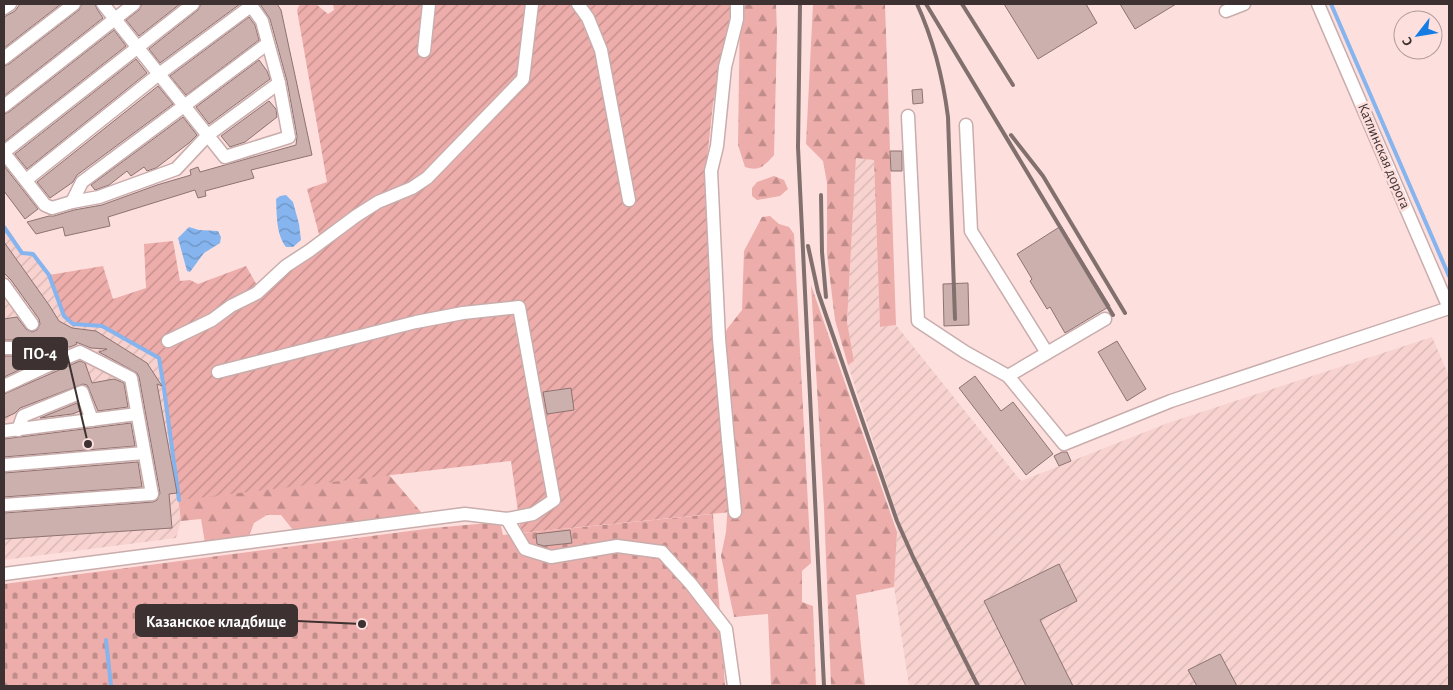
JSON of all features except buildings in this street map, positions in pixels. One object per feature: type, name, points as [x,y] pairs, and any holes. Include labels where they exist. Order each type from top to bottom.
[{"type":"street","points":[[4,8],[10,4]]},
{"type":"street","points":[[4,58],[74,4]]},
{"type":"street","points":[[26,180],[159,74],[250,5],[262,21],[279,83],[289,137],[224,157],[208,135],[183,105],[159,74],[137,46],[103,4]]},
{"type":"street","points":[[4,106],[134,4]]},
{"type":"street","points":[[192,4],[4,152],[45,205],[52,208],[99,197],[176,169],[208,135],[279,83]]},
{"type":"street","points":[[424,51],[429,4]]},
{"type":"street","points":[[168,341],[212,320],[231,306],[257,293],[286,266],[356,216],[378,202],[412,188],[427,178],[523,79],[532,4]]},
{"type":"street","points":[[578,4],[588,18],[601,50],[629,200]]},
{"type":"street","points":[[735,512],[719,339],[711,171],[716,146],[725,67],[737,19],[737,4]]},
{"type":"street","points":[[1226,11],[1244,4]]},
{"type":"street","name":"Катлинская дорога","points":[[1318,4],[1449,308]]},
{"type":"street","points":[[72,202],[82,182],[267,44]]},
{"type":"street","points":[[908,116],[918,320],[964,352],[1008,376],[1064,444],[1171,401],[1449,308]]},
{"type":"street","points":[[966,125],[971,230],[1047,354]]},
{"type":"street","points":[[4,285],[8,300],[32,324]]},
{"type":"street","points":[[4,574],[465,514],[507,519],[534,514],[554,500],[519,307],[463,313],[416,322],[218,372]]},
{"type":"street","points":[[1008,376],[1105,318]]},
{"type":"street","points":[[4,348],[38,348],[46,366]]},
{"type":"street","points":[[4,386],[80,352],[131,378],[152,494],[4,505]]},
{"type":"street","points":[[18,430],[23,416],[82,392],[92,420]]},
{"type":"street","points":[[4,432],[137,414]]},
{"type":"street","points":[[4,465],[144,453]]},
{"type":"street","points":[[507,519],[525,550],[551,557],[617,546],[662,552],[691,584],[726,629],[734,686]]},
{"type":"shaded area","points":[[856,157],[874,160],[880,327],[896,325],[1021,481],[1168,423],[1432,337],[1449,376],[1449,686],[909,686],[894,587],[898,517],[848,365],[854,361],[847,322]]},
{"type":"shaded area","points":[[4,227],[22,253],[33,254],[49,275],[64,316],[73,324],[102,326],[159,358],[181,521],[176,538],[4,560]]},
{"type":"green space","points":[[300,4],[316,4],[328,14],[334,10],[333,4],[731,4],[713,104],[706,169],[731,512],[521,533],[511,461],[179,500],[159,358],[102,326],[73,324],[64,316],[49,275],[103,266],[113,299],[146,288],[144,244],[173,241],[180,281],[190,280],[198,284],[246,266],[258,287],[320,238],[307,189],[327,182],[297,10]]},
{"type":"green space","points":[[740,4],[776,4],[774,155],[765,165],[755,169],[745,167],[738,145]]},
{"type":"green space","points":[[813,4],[885,4],[896,325],[880,327],[874,160],[856,158],[847,322],[854,361],[848,365],[835,320],[827,254],[827,183],[823,161],[806,144]]},
{"type":"green space","points":[[774,176],[784,180],[788,189],[780,196],[757,200],[752,196],[752,188],[757,182]]},
{"type":"green space","points":[[770,216],[779,224],[789,227],[794,234],[811,563],[802,571],[802,602],[813,606],[816,686],[771,686],[768,614],[734,617],[721,556],[726,532],[730,473],[720,346],[727,329],[742,310],[744,251],[762,217]]},
{"type":"green space","points":[[811,285],[897,532],[894,587],[856,595],[865,686],[831,686],[824,508]]},
{"type":"green space","points":[[164,389],[348,427],[421,512],[418,516],[293,530],[281,515],[267,515],[254,523],[249,536],[205,543],[201,519],[181,521]]},
{"type":"green space","points":[[713,514],[725,686],[4,686],[4,584],[433,528],[500,522],[503,535]]},
{"type":"water","points":[[286,195],[293,202],[299,224],[301,240],[293,247],[286,247],[280,236],[278,224],[276,199]]},
{"type":"water","points":[[189,227],[199,230],[218,231],[221,237],[220,243],[204,253],[190,272],[187,271],[178,238]]},
{"type":"waterway","points":[[1331,4],[1449,276]]},
{"type":"waterway","points":[[4,227],[22,253],[33,254],[49,275],[64,316],[73,324],[102,326],[159,358],[179,500]]},
{"type":"waterway","points":[[106,640],[111,686]]},
{"type":"railway","points":[[800,4],[798,147],[824,686]]},
{"type":"railway","points":[[917,4],[937,59],[948,117],[955,319]]},
{"type":"railway","points":[[926,4],[1113,315]]},
{"type":"railway","points":[[962,4],[1013,85]]},
{"type":"railway","points":[[1011,135],[1043,176],[1125,313]]},
{"type":"railway","points":[[821,195],[822,252],[826,297]]},
{"type":"railway","points":[[808,246],[818,292],[897,521],[913,557],[978,686]]},
{"type":"place","name":"ПО-4","points":[[88,444]]},
{"type":"place","name":"Казанское кладбище","points":[[362,624]]}]
